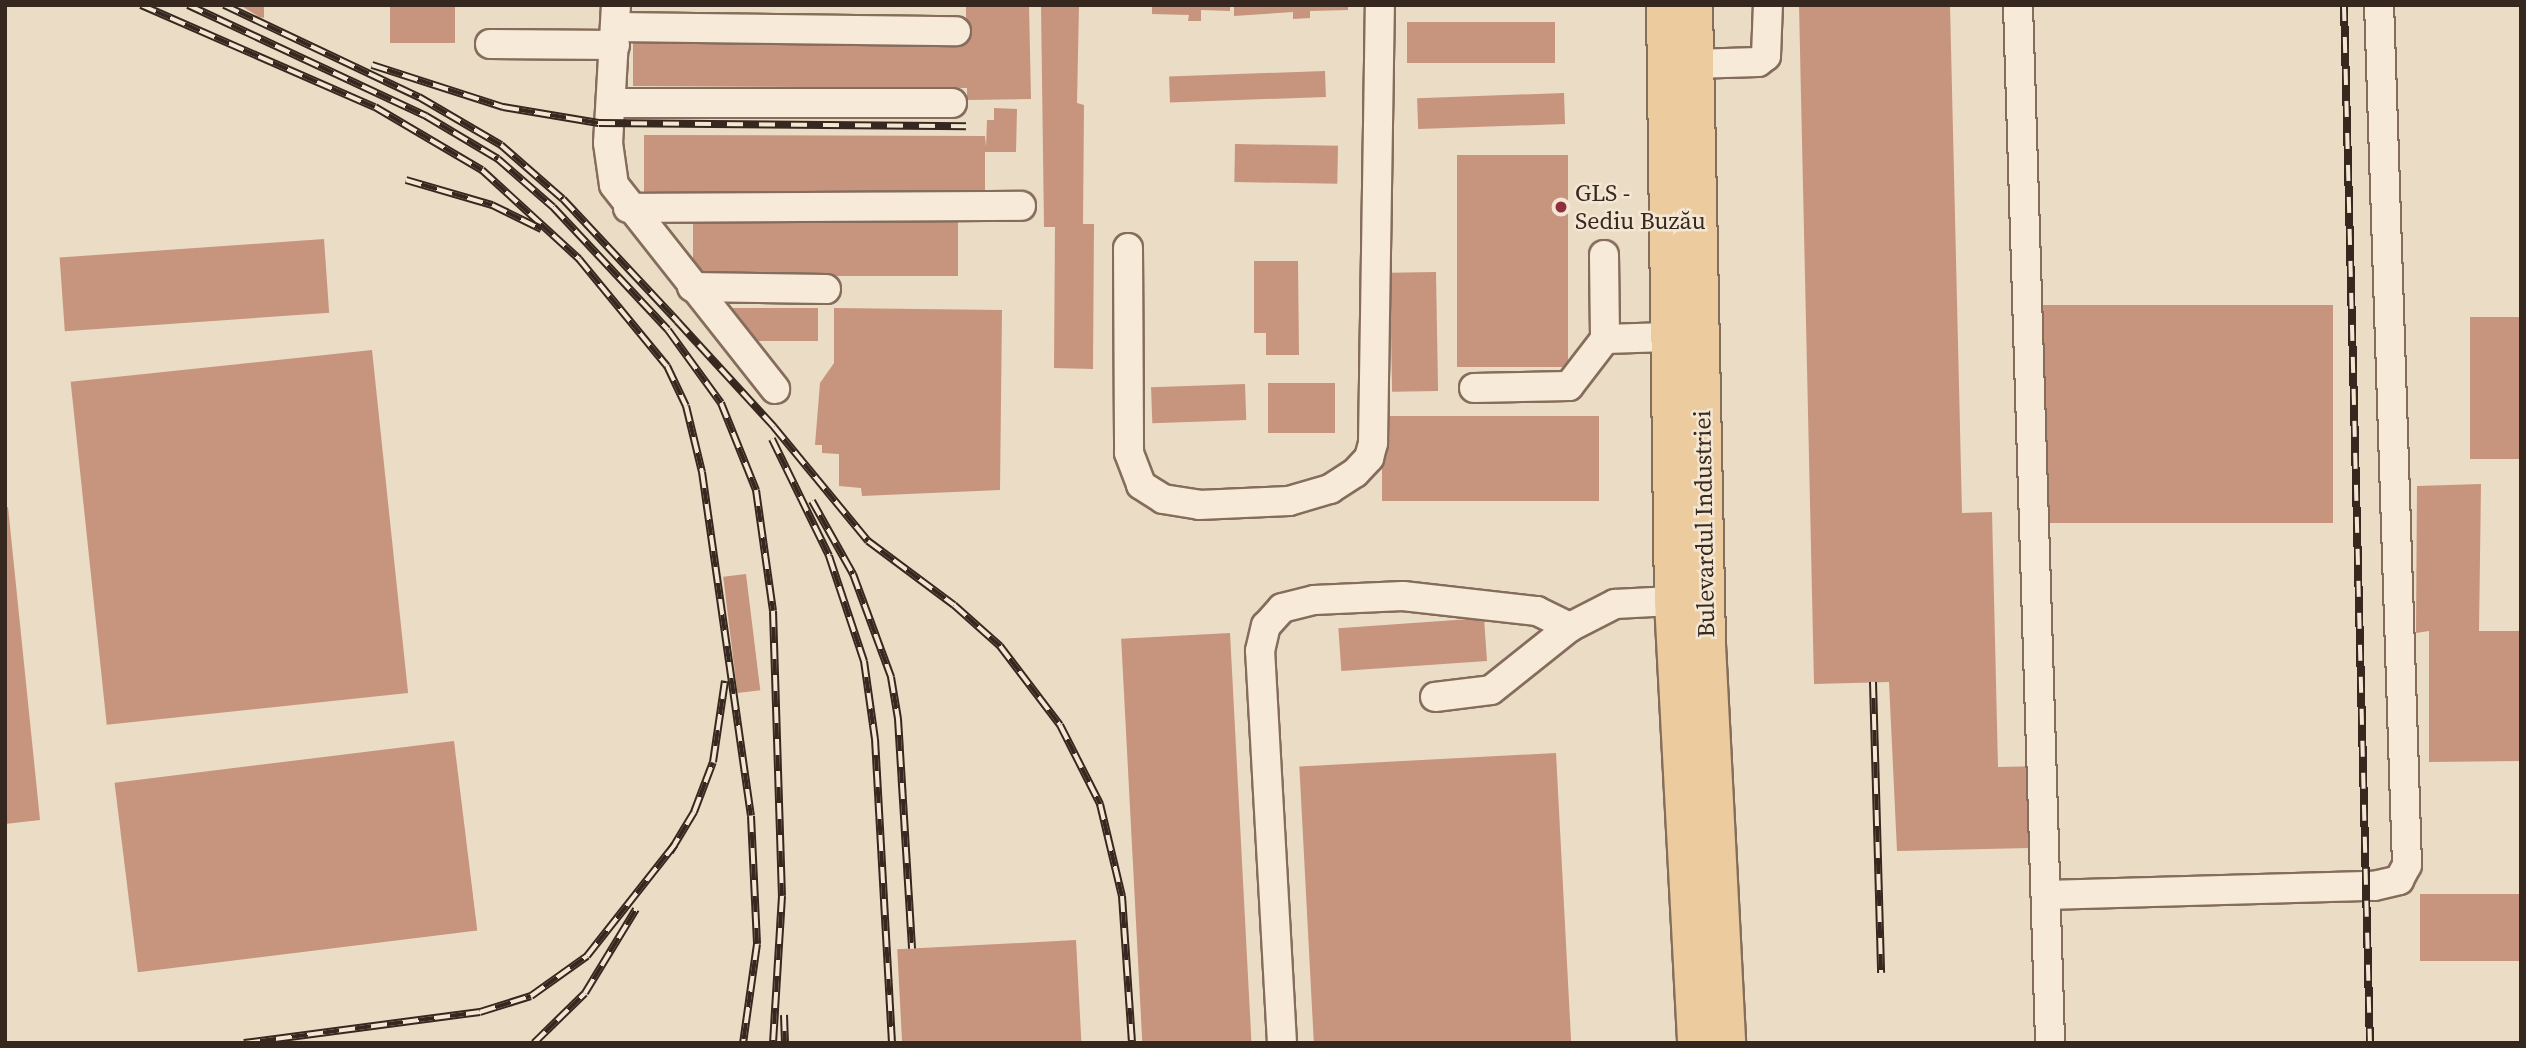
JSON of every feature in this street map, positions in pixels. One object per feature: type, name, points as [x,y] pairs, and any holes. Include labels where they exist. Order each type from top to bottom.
[{"type":"main road","name":"Bulevardul Industriei","points":[[1664,5],[1672,601],[1695,1043]]},
{"type":"main road","name":"Bulevardul Industriei","points":[[1693,5],[1692,64],[1707,644],[1727,1043]]},
{"type":"lane","points":[[1128,248],[1129,453],[1141,485],[1163,499],[1199,505],[1289,501],[1330,489],[1355,473],[1373,443],[1380,5]]},
{"type":"lane","points":[[1692,64],[1758,62],[1766,56],[1768,5]]},
{"type":"lane","points":[[2018,5],[2050,1043]]},
{"type":"lane","points":[[2046,895],[2374,886],[2399,880],[2407,865],[2379,5]]},
{"type":"lane","points":[[616,25],[609,164],[628,208],[775,389]]},
{"type":"lane","points":[[490,44],[616,25],[956,31]]},
{"type":"lane","points":[[612,103],[952,103]]},
{"type":"lane","points":[[628,208],[1021,206]]},
{"type":"lane","points":[[1474,387],[1569,386],[1605,339],[1604,255]]},
{"type":"lane","points":[[692,287],[826,289]]},
{"type":"lane","points":[[1605,339],[1668,337]]},
{"type":"lane","points":[[1282,1043],[1260,651],[1266,626],[1282,608],[1314,600],[1403,596],[1537,611],[1570,627]]},
{"type":"lane","points":[[1435,697],[1490,690],[1541,653],[1570,627],[1615,604],[1672,601]]},
{"type":"lane","points":[[1537,611],[1541,653]]},
{"type":"building","points":[[240,5],[264,5],[264,18],[259,17]]},
{"type":"building","points":[[390,5],[455,5],[455,43],[390,43]]},
{"type":"building","points":[[966,5],[1029,5],[1031,99],[967,100],[967,88],[633,86],[633,42],[966,44]]},
{"type":"building","points":[[1041,5],[1079,5],[1077,103],[1084,105],[1083,224],[1094,224],[1093,369],[1054,368],[1055,227],[1044,227]]},
{"type":"building","points":[[1152,5],[1230,5],[1230,11],[1201,10],[1201,21],[1188,21],[1189,15],[1152,14]]},
{"type":"building","points":[[1234,5],[1348,5],[1348,10],[1310,11],[1310,18],[1293,19],[1293,12],[1234,16]]},
{"type":"building","points":[[1799,5],[1950,5],[1962,513],[1992,512],[1998,767],[2051,766],[2053,820],[2029,821],[2029,848],[1897,851],[1889,682],[1814,684]]},
{"type":"building","points":[[1407,22],[1555,22],[1555,63],[1407,63]]},
{"type":"building","points":[[1325,71],[1326,97],[1170,102],[1169,76]]},
{"type":"building","points":[[1564,93],[1565,124],[1418,129],[1417,98]]},
{"type":"building","points":[[994,108],[1017,109],[1016,152],[985,152],[985,199],[644,198],[644,135],[985,136],[986,147],[987,120],[994,120]]},
{"type":"building","points":[[1235,144],[1338,146],[1337,184],[1234,182]]},
{"type":"building","points":[[1457,155],[1568,155],[1568,367],[1457,367]]},
{"type":"building","points":[[693,214],[958,214],[958,276],[693,276]]},
{"type":"building","points":[[324,239],[329,313],[65,331],[60,257]]},
{"type":"building","points":[[1254,261],[1298,261],[1299,355],[1266,355],[1266,333],[1254,333]]},
{"type":"building","points":[[1436,272],[1438,391],[1392,392],[1390,273]]},
{"type":"building","points":[[2032,305],[2333,305],[2333,523],[2032,523]]},
{"type":"building","points":[[732,308],[818,308],[818,341],[732,341]]},
{"type":"building","points":[[834,308],[1002,310],[1000,490],[862,496],[861,488],[839,486],[839,454],[822,453],[822,445],[815,445],[820,383],[834,363]]},
{"type":"building","points":[[2470,317],[2521,317],[2521,459],[2470,459]]},
{"type":"building","points":[[372,350],[408,693],[107,725],[71,382]]},
{"type":"building","points":[[1268,383],[1335,383],[1335,433],[1268,433]]},
{"type":"building","points":[[1245,384],[1246,420],[1152,423],[1151,387]]},
{"type":"building","points":[[1382,416],[1599,416],[1599,501],[1382,501]]},
{"type":"building","points":[[2481,484],[2479,631],[2521,631],[2521,761],[2429,762],[2429,631],[2416,633],[2417,486]]},
{"type":"building","points":[[8,507],[40,820],[5,824],[5,508]]},
{"type":"building","points":[[746,574],[760,690],[737,693],[723,577]]},
{"type":"building","points":[[1484,618],[1487,661],[1341,671],[1338,628]]},
{"type":"building","points":[[1230,633],[1251,1042],[1142,1043],[1121,639]]},
{"type":"building","points":[[454,741],[477,931],[138,972],[115,783]]},
{"type":"building","points":[[1556,753],[1571,1043],[1314,1043],[1299,766]]},
{"type":"building","points":[[2420,894],[2521,894],[2521,961],[2420,961]]},
{"type":"building","points":[[1076,940],[1081,1043],[902,1043],[897,949]]},
{"type":"railway","points":[[141,5],[375,107],[482,170],[579,259],[667,366],[686,406],[702,472],[751,816],[757,944],[743,1043]]},
{"type":"railway","points":[[188,5],[426,116],[498,159],[553,207],[668,330],[721,403],[756,490],[773,611],[782,896],[773,1043]]},
{"type":"railway","points":[[224,5],[419,97],[501,145],[563,199],[677,321],[774,427],[868,541],[954,605],[1000,646],[1060,725],[1100,804],[1122,896],[1132,1043]]},
{"type":"railway","points":[[2344,5],[2370,1043]]},
{"type":"railway","points":[[372,65],[503,107],[599,123],[966,126]]},
{"type":"railway","points":[[406,180],[492,205],[541,229]]},
{"type":"railway","points":[[772,439],[829,556],[864,661],[875,739],[892,1043]]},
{"type":"railway","points":[[812,501],[853,574],[891,677],[898,719],[912,949]]},
{"type":"railway","points":[[670,852],[694,812],[713,762],[725,681]]},
{"type":"railway","points":[[1873,682],[1881,973]]},
{"type":"railway","points":[[244,1043],[480,1012],[531,996],[587,956],[675,844]]},
{"type":"railway","points":[[534,1043],[585,993],[636,909]]},
{"type":"railway","points":[[784,1015],[785,1043]]},
{"type":"place","name":"GLS - Sediu Buzău","points":[[1561,207]]}]
